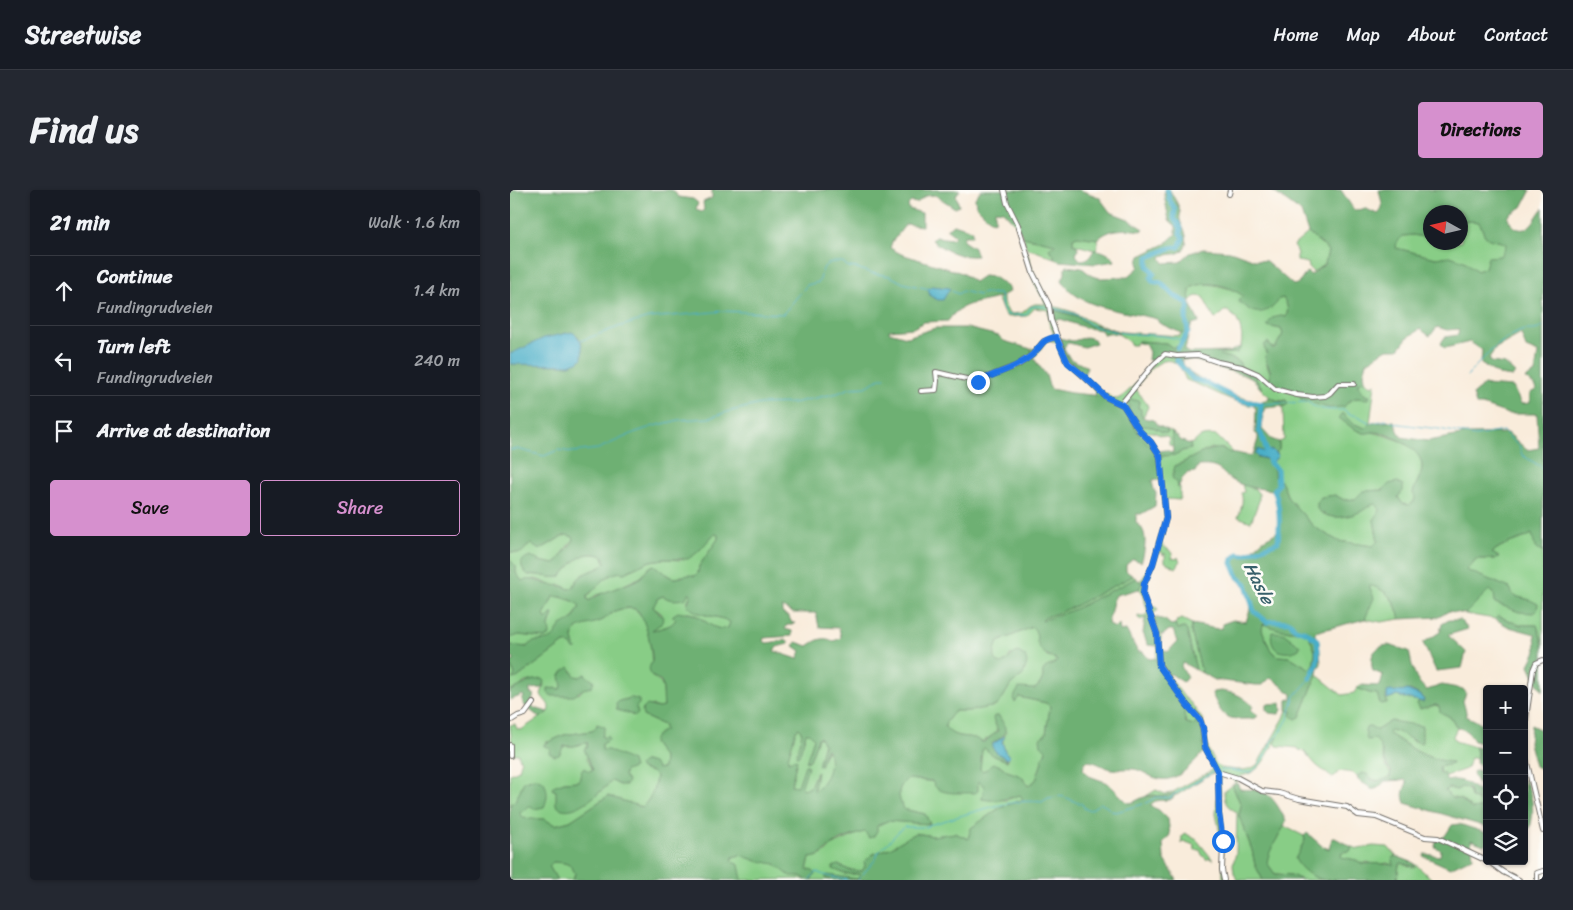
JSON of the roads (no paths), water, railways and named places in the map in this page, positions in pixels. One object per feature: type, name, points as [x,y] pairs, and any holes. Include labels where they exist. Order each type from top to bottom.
[{"type":"street","points":[[1004,190],[1007,203],[1018,225],[1033,273],[1049,304],[1056,337],[1068,363],[1106,397],[1121,404],[1139,430],[1155,447],[1161,460],[1166,512],[1165,523],[1143,591],[1157,634],[1159,666],[1200,720],[1205,747],[1218,772],[1224,880]]},
{"type":"street","points":[[921,392],[936,389],[936,372],[978,382],[1012,368],[1032,355],[1044,341],[1056,337]]},
{"type":"street","points":[[1121,404],[1162,355],[1165,354],[1176,356],[1198,355],[1242,367],[1258,374],[1275,389],[1301,396],[1323,396],[1330,393],[1338,384],[1354,384]]},
{"type":"street","points":[[1524,730],[1533,670],[1536,663],[1543,660]]},
{"type":"street","points":[[510,721],[525,714],[532,703]]},
{"type":"street","points":[[510,745],[510,756]]},
{"type":"street","points":[[1528,767],[1543,831]]},
{"type":"street","points":[[1218,772],[1238,778],[1262,791],[1348,807],[1358,814],[1381,819],[1425,837],[1438,838],[1483,859]]},
{"type":"street","points":[[1493,865],[1519,880]]},
{"type":"street","points":[[1537,880],[1538,873],[1543,871]]},
{"type":"water","points":[[932,286],[950,288],[943,300],[938,300],[930,296],[928,289]]},
{"type":"water","points":[[572,332],[578,337],[582,346],[582,358],[578,362],[569,365],[510,364],[510,354],[544,338]]},
{"type":"water","points":[[1258,449],[1265,452],[1272,450],[1278,456],[1272,463],[1268,459],[1255,454]]},
{"type":"water","points":[[1407,690],[1422,696],[1423,702],[1396,696],[1387,699],[1387,692]]},
{"type":"water","points":[[1004,736],[1002,741],[1005,751],[1010,757],[1007,759],[997,753],[992,747]]},
{"type":"waterway","name":"Hasle","points":[[1167,190],[1169,199],[1175,209],[1174,218],[1181,228],[1180,233],[1183,238],[1179,247],[1170,248],[1148,257],[1148,266],[1154,273],[1151,278],[1152,281],[1161,283],[1174,296],[1188,303],[1186,318],[1188,332],[1178,349]]},
{"type":"waterway","points":[[580,341],[649,318],[724,311],[783,314],[807,285],[819,282],[825,266],[831,262],[836,262]]},
{"type":"waterway","points":[[837,262],[843,262],[848,267],[890,276],[903,283],[929,289]]},
{"type":"waterway","points":[[950,290],[958,294],[962,291],[979,295],[984,293],[1000,294],[1002,307],[1007,315],[1026,315],[1031,307],[1047,307]]},
{"type":"waterway","points":[[1052,308],[1075,314],[1093,326],[1107,330]]},
{"type":"waterway","points":[[1467,376],[1485,356],[1505,340],[1521,331],[1536,330],[1543,327]]},
{"type":"waterway","points":[[1109,330],[1128,334],[1165,336],[1183,341]]},
{"type":"waterway","name":"Hasle","points":[[1176,360],[1193,379],[1204,382],[1239,400],[1261,404],[1259,430],[1270,463],[1277,469],[1278,485],[1274,490],[1279,509],[1278,542],[1244,555],[1238,554],[1232,563],[1238,577],[1246,584],[1254,611],[1267,622],[1290,622],[1295,629],[1306,632],[1317,640],[1318,660],[1310,678]]},
{"type":"waterway","points":[[510,450],[517,449],[544,456],[558,450],[573,452],[598,449],[654,426],[679,420],[709,418],[760,404],[793,403],[838,393],[850,388],[866,387],[880,378],[885,378]]},
{"type":"waterway","name":"Hasle","points":[[1261,404],[1308,402],[1320,408],[1345,410],[1348,414],[1358,416],[1370,423],[1386,420],[1475,436],[1503,431],[1519,445],[1522,455],[1543,468]]},
{"type":"waterway","points":[[1220,770],[1249,772],[1257,768],[1268,751],[1271,741],[1278,736],[1288,719],[1294,697],[1310,679]]},
{"type":"waterway","points":[[1146,803],[1156,797],[1171,798],[1173,795],[1215,771]]},
{"type":"waterway","points":[[1058,796],[1082,804],[1085,809],[1091,810],[1100,803],[1111,811],[1116,812],[1143,804]]},
{"type":"waterway","points":[[904,827],[927,827],[1000,805],[1015,802],[1042,802],[1048,798],[1055,797]]},
{"type":"waterway","points":[[863,874],[876,859],[877,854],[902,828]]},
{"type":"waterway","points":[[809,880],[816,872],[848,880]]}]
